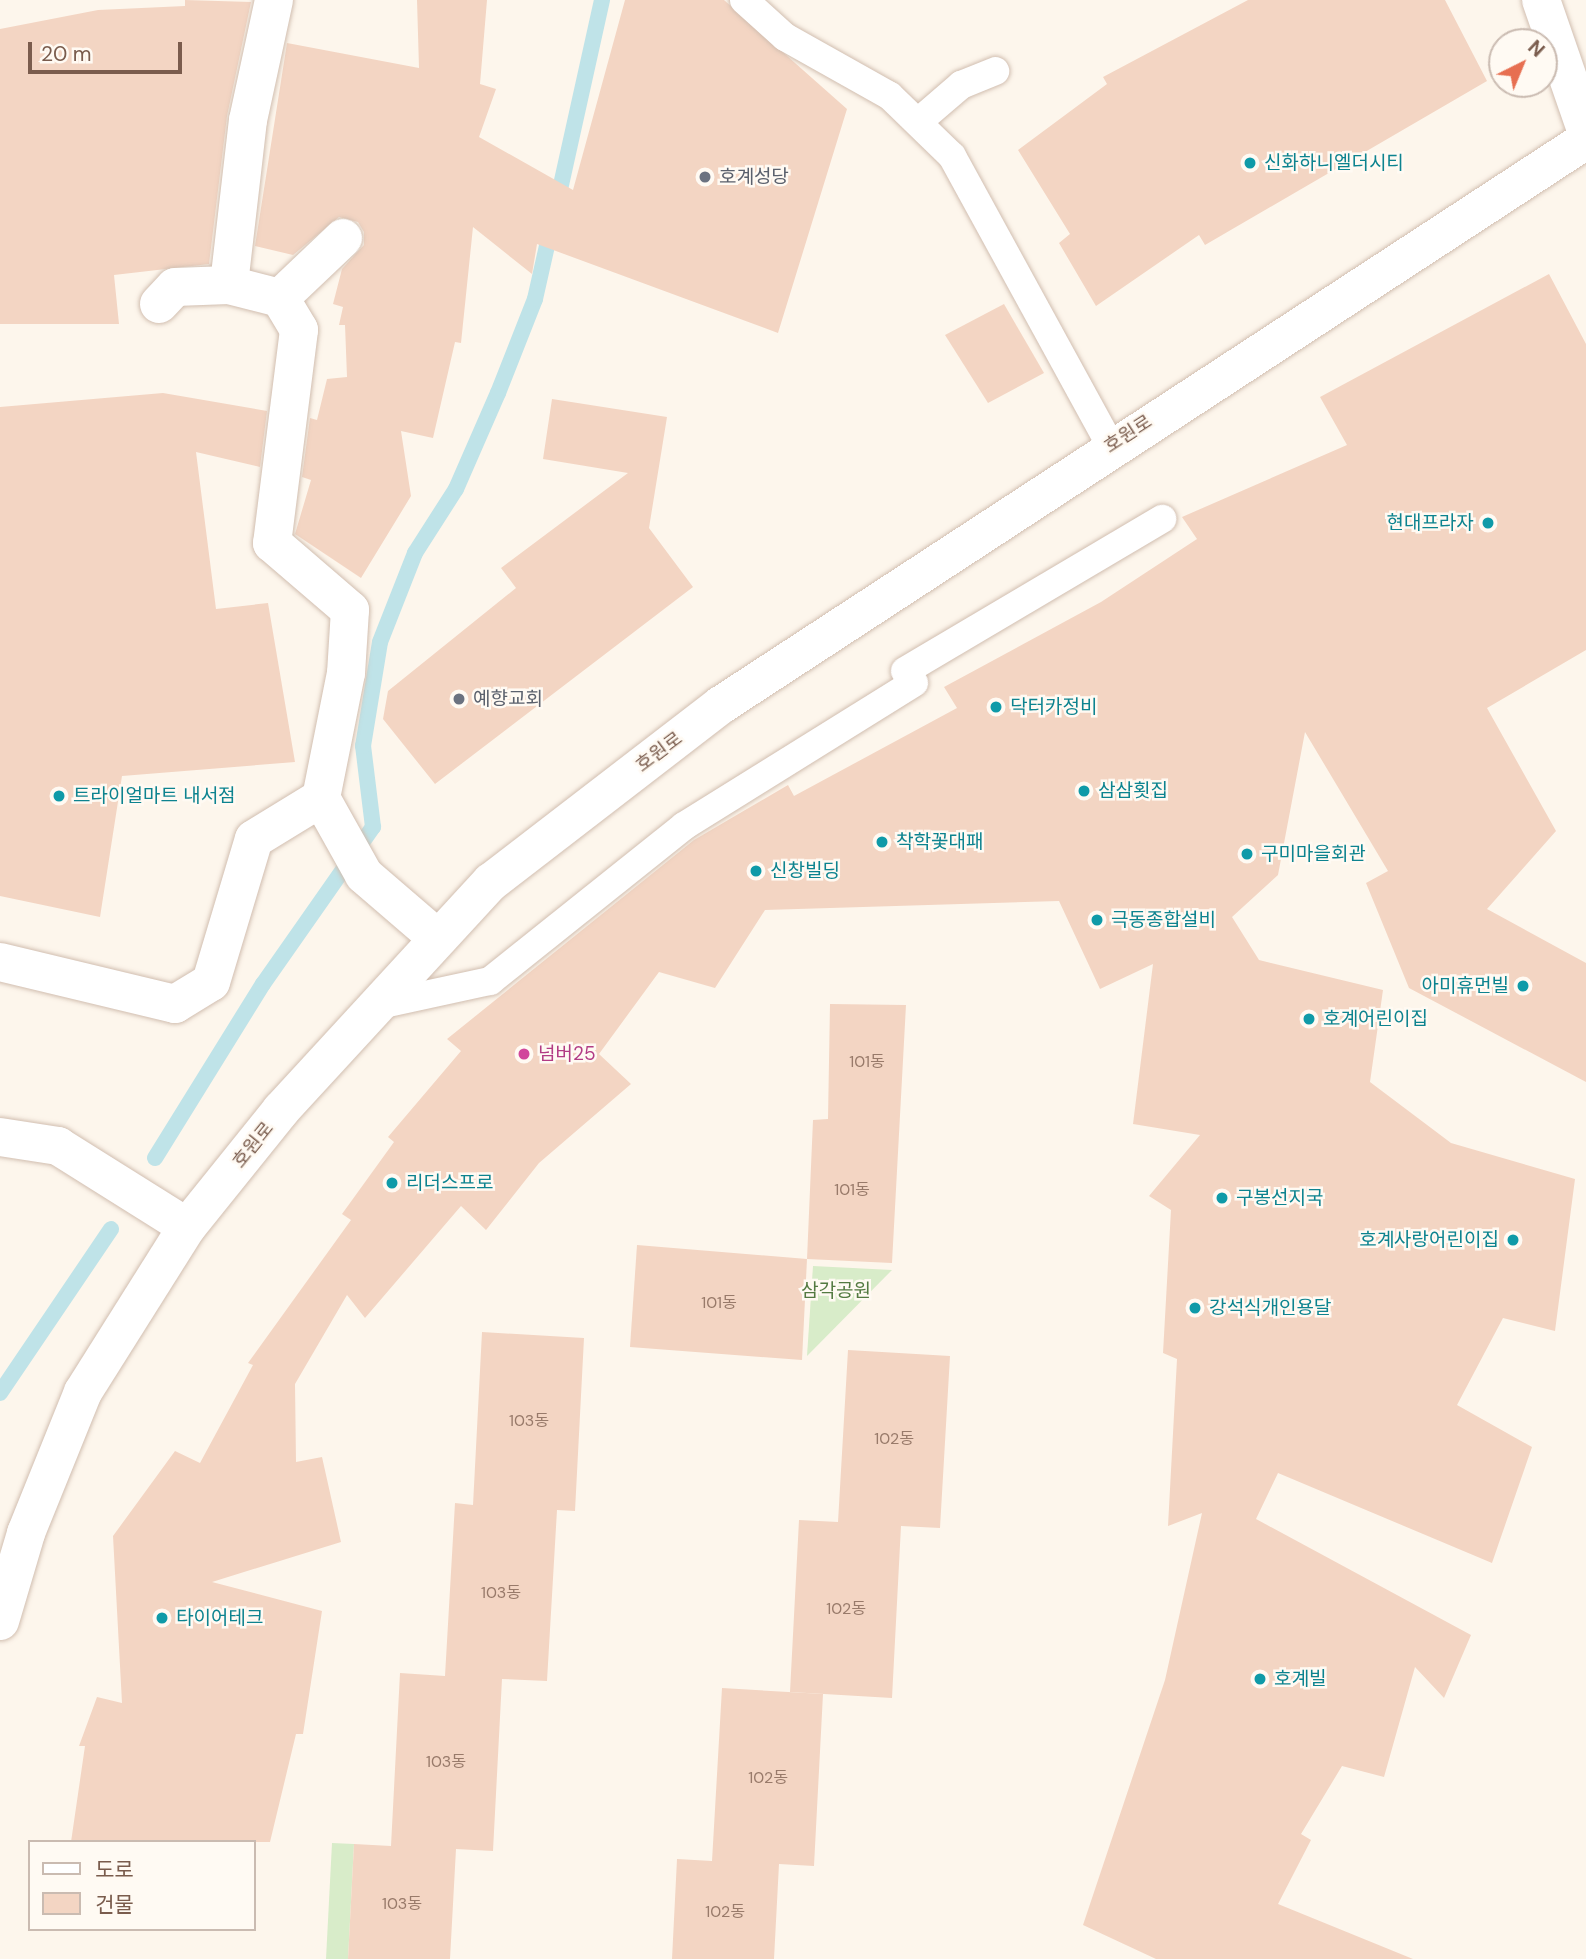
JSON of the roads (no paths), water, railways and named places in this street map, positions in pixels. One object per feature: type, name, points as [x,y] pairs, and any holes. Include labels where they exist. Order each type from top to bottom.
[{"type":"street","points":[[229,285],[248,120],[274,0]]},
{"type":"street","points":[[1541,0],[1586,130]]},
{"type":"street","name":"호원로","points":[[0,1621],[26,1533],[83,1392],[187,1227],[374,1006],[436,937],[491,882],[721,705],[1110,445],[1586,140]]},
{"type":"street","points":[[280,298],[343,238]]},
{"type":"street","points":[[159,304],[175,287],[229,285],[280,298],[299,330],[272,543],[350,610],[346,673],[321,798],[364,875],[436,937]]},
{"type":"street","points":[[0,962],[175,1004],[211,982],[254,839],[321,798]]},
{"type":"street","points":[[0,1137],[58,1146],[187,1227]]},
{"type":"lane","points":[[744,0],[785,37],[890,96],[952,156],[1110,445]]},
{"type":"lane","points":[[918,122],[961,85],[995,71]]},
{"type":"lane","points":[[374,1006],[490,981],[684,826],[910,677],[1162,519]]},
{"type":"waterway","points":[[557,203],[602,0]]},
{"type":"waterway","points":[[155,1158],[263,984],[373,827],[363,746],[380,642],[415,553],[456,489],[498,393],[535,299],[551,228]]},
{"type":"waterway","points":[[0,1393],[111,1229]]},
{"type":"place","name":"신화하니엘더시티","points":[[1250,163]]},
{"type":"place","name":"호계성당","points":[[705,177]]},
{"type":"place","name":"현대프라자","points":[[1488,523]]},
{"type":"place","name":"예향교회","points":[[459,699]]},
{"type":"place","name":"닥터카정비","points":[[996,707]]},
{"type":"place","name":"삼삼횟집","points":[[1084,791]]},
{"type":"place","name":"트라이얼마트 내서점","points":[[59,796]]},
{"type":"place","name":"착학꽃대패","points":[[882,842]]},
{"type":"place","name":"구미마을회관","points":[[1247,854]]},
{"type":"place","name":"신창빌딩","points":[[756,871]]},
{"type":"place","name":"극동종합설비","points":[[1097,920]]},
{"type":"place","name":"아미휴먼빌","points":[[1523,986]]},
{"type":"place","name":"호계어린이집","points":[[1309,1019]]},
{"type":"place","name":"넘버25","points":[[524,1054]]},
{"type":"place","name":"리더스프로","points":[[392,1183]]},
{"type":"place","name":"구봉선지국","points":[[1222,1198]]},
{"type":"place","name":"호계사랑어린이집","points":[[1513,1240]]},
{"type":"place","name":"강석식개인용달","points":[[1195,1308]]},
{"type":"place","name":"타이어테크","points":[[162,1618]]},
{"type":"place","name":"호계빌","points":[[1260,1679]]},
{"type":"park label","name":"삼각공원","points":[[836,1291]]}]
